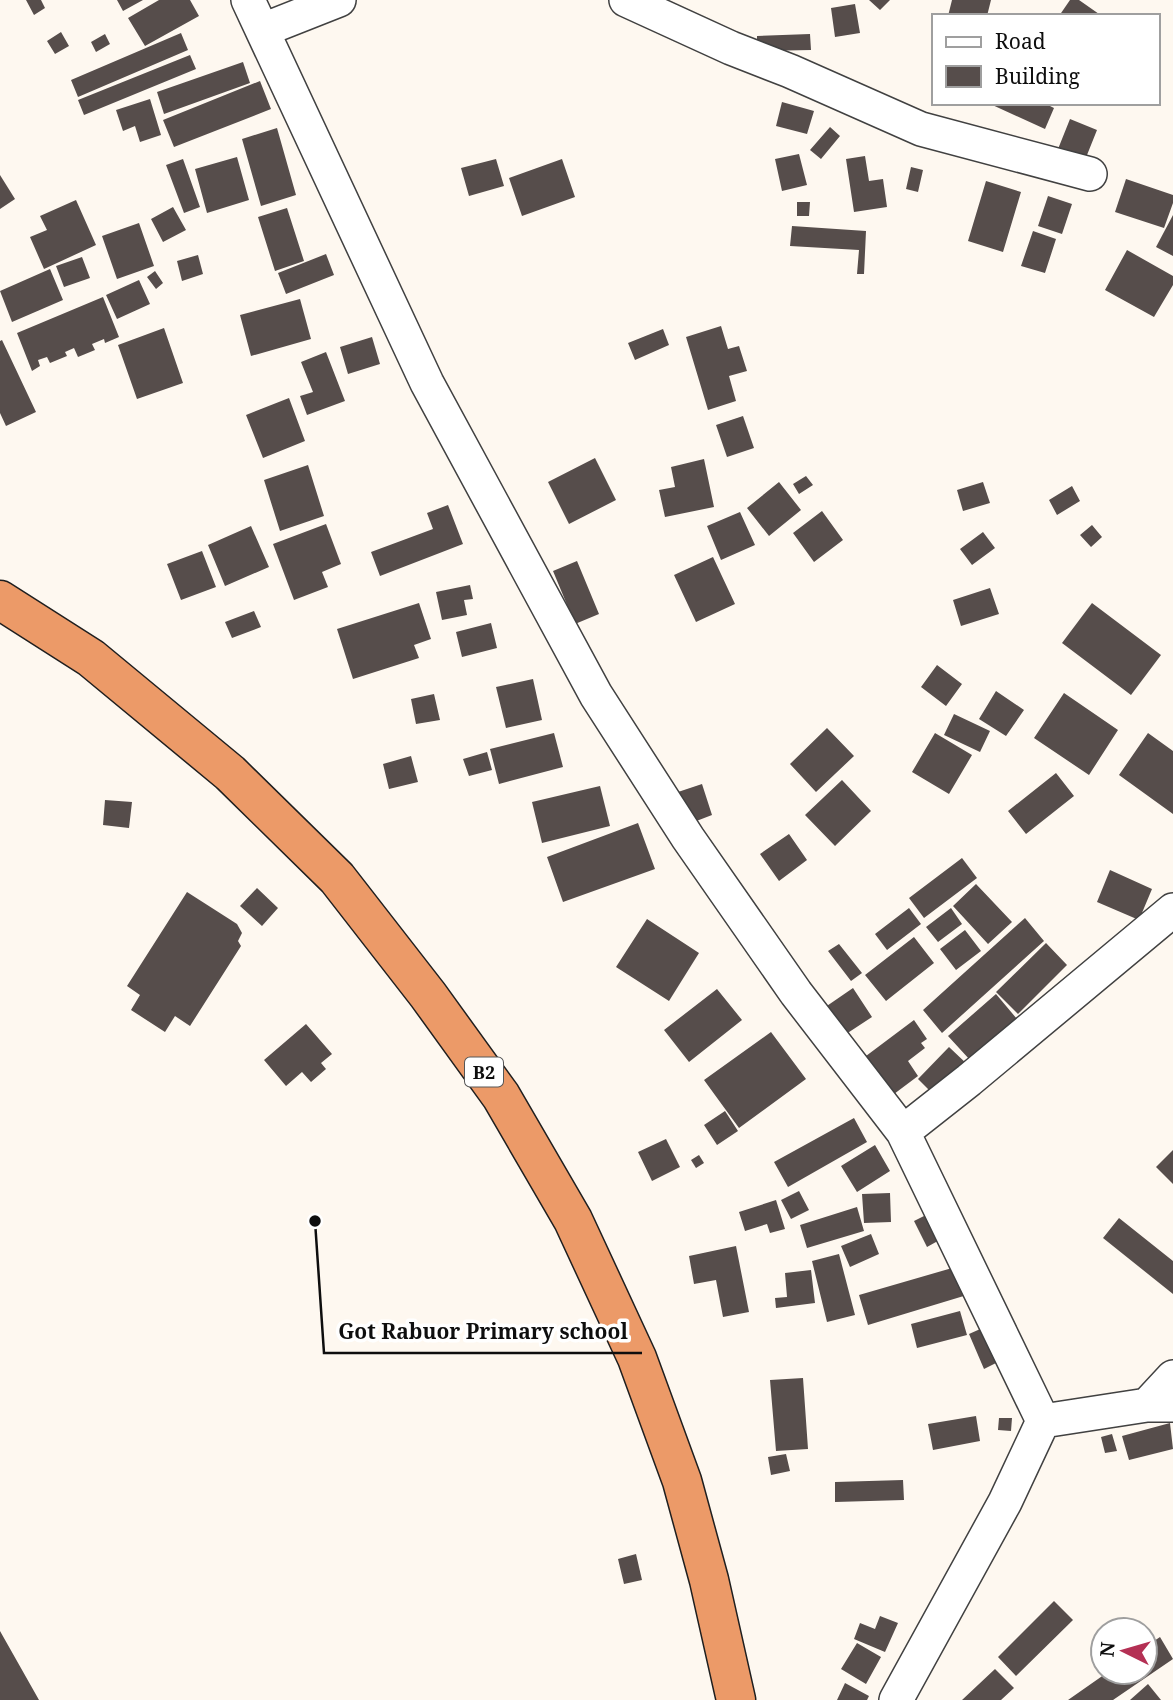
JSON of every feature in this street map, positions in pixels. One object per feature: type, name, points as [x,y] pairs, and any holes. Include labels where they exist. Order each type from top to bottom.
[{"type":"highway","name":"B2","points":[[0,600],[91,658],[230,773],[337,878],[428,995],[501,1096],[573,1220],[637,1358],[682,1481],[709,1580],[736,1700]]},
{"type":"street","points":[[248,0],[427,383],[596,695],[688,838],[796,993],[903,1132],[1043,1421]]},
{"type":"street","points":[[263,30],[339,0]]},
{"type":"street","points":[[626,0],[921,129],[1090,174]]},
{"type":"street","points":[[903,1132],[1173,910]]},
{"type":"street","points":[[1043,1421],[1160,1405],[1173,1377]]},
{"type":"street","points":[[896,1700],[1005,1502],[1043,1421]]},
{"type":"building","points":[[26,0],[41,0],[45,8],[34,15]]},
{"type":"building","points":[[117,0],[143,0],[123,11]]},
{"type":"building","points":[[159,0],[190,0],[199,16],[145,46],[128,18]]},
{"type":"building","points":[[869,0],[890,0],[880,10]]},
{"type":"building","points":[[952,0],[991,0],[988,14],[948,14]]},
{"type":"building","points":[[1070,0],[1079,0],[1099,14],[1060,14]]},
{"type":"building","points":[[855,4],[860,33],[835,37],[831,8]]},
{"type":"building","points":[[61,32],[69,46],[55,54],[47,41]]},
{"type":"building","points":[[181,33],[188,50],[78,97],[71,80]]},
{"type":"building","points":[[105,34],[110,44],[96,52],[91,42]]},
{"type":"building","points":[[810,34],[811,50],[757,51],[757,36]]},
{"type":"building","points":[[190,55],[196,69],[84,115],[78,100]]},
{"type":"building","points":[[243,62],[250,83],[164,114],[157,92]]},
{"type":"building","points":[[260,81],[271,109],[174,147],[163,120]]},
{"type":"building","points":[[150,99],[161,135],[140,142],[135,126],[123,131],[116,110]]},
{"type":"building","points":[[782,102],[814,111],[807,134],[776,126]]},
{"type":"building","points":[[992,105],[1048,105],[1054,108],[1045,129]]},
{"type":"building","points":[[1070,119],[1097,130],[1085,160],[1058,149]]},
{"type":"building","points":[[830,127],[840,136],[821,159],[810,150]]},
{"type":"building","points":[[277,128],[296,195],[261,206],[242,139]]},
{"type":"building","points":[[799,154],[807,185],[782,191],[775,159]]},
{"type":"building","points":[[865,156],[869,181],[883,179],[887,207],[854,212],[846,159]]},
{"type":"building","points":[[237,157],[249,200],[207,213],[195,169]]},
{"type":"building","points":[[183,159],[200,207],[184,213],[166,165]]},
{"type":"building","points":[[496,159],[504,186],[469,196],[461,168]]},
{"type":"building","points":[[562,159],[575,197],[522,216],[509,178]]},
{"type":"building","points":[[911,167],[923,170],[918,192],[906,189]]},
{"type":"building","points":[[0,175],[15,199],[0,209]]},
{"type":"building","points":[[1126,179],[1173,195],[1173,203],[1164,228],[1115,212]]},
{"type":"building","points":[[986,181],[1021,192],[1003,252],[968,241]]},
{"type":"building","points":[[1048,196],[1072,204],[1062,234],[1038,226]]},
{"type":"building","points":[[76,200],[96,245],[44,269],[30,237],[47,230],[40,216]]},
{"type":"building","points":[[797,202],[810,202],[809,216],[797,216]]},
{"type":"building","points":[[173,207],[186,230],[163,242],[151,219]]},
{"type":"building","points":[[287,208],[304,261],[275,271],[258,217]]},
{"type":"building","points":[[1173,215],[1173,256],[1156,247]]},
{"type":"building","points":[[139,223],[154,266],[117,279],[102,236]]},
{"type":"building","points":[[792,226],[866,231],[864,274],[857,274],[859,250],[790,246]]},
{"type":"building","points":[[1033,231],[1056,239],[1045,273],[1021,266]]},
{"type":"building","points":[[1127,250],[1173,276],[1173,285],[1154,317],[1105,290]]},
{"type":"building","points":[[326,254],[334,275],[286,294],[278,273]]},
{"type":"building","points":[[198,255],[203,274],[182,281],[177,261]]},
{"type":"building","points":[[82,257],[90,278],[64,287],[56,266]]},
{"type":"building","points":[[50,269],[63,300],[12,322],[0,291]]},
{"type":"building","points":[[155,271],[163,283],[156,289],[147,277]]},
{"type":"building","points":[[139,280],[150,304],[117,319],[106,295]]},
{"type":"building","points":[[103,297],[119,337],[105,343],[104,339],[92,344],[95,350],[78,357],[74,348],[65,352],[67,356],[50,363],[47,357],[38,360],[40,366],[32,371],[17,333]]},
{"type":"building","points":[[300,299],[311,339],[251,356],[240,315]]},
{"type":"building","points":[[721,326],[728,349],[739,346],[747,371],[729,376],[736,401],[708,410],[686,337]]},
{"type":"building","points":[[164,328],[183,383],[137,399],[118,345]]},
{"type":"building","points":[[663,329],[669,345],[635,360],[628,343]]},
{"type":"building","points":[[372,337],[380,364],[348,374],[340,347]]},
{"type":"building","points":[[2,340],[36,412],[6,426],[0,413]]},
{"type":"building","points":[[326,352],[345,401],[307,415],[300,396],[313,392],[301,362]]},
{"type":"building","points":[[289,398],[305,441],[263,458],[246,415]]},
{"type":"building","points":[[743,416],[754,448],[727,457],[716,425]]},
{"type":"building","points":[[595,458],[616,500],[569,524],[548,482]]},
{"type":"building","points":[[704,459],[714,507],[665,517],[659,490],[675,487],[671,467]]},
{"type":"building","points":[[308,465],[324,516],[280,531],[264,480]]},
{"type":"building","points":[[806,476],[813,485],[799,494],[793,484]]},
{"type":"building","points":[[779,482],[801,510],[769,536],[747,508]]},
{"type":"building","points":[[983,482],[990,503],[963,511],[957,490]]},
{"type":"building","points":[[1072,486],[1080,501],[1057,515],[1049,500]]},
{"type":"building","points":[[448,505],[463,544],[380,576],[371,552],[433,529],[427,513]]},
{"type":"building","points":[[822,511],[843,540],[814,562],[793,533]]},
{"type":"building","points":[[740,512],[755,545],[721,560],[707,526]]},
{"type":"building","points":[[326,524],[341,564],[322,572],[328,587],[294,600],[273,544]]},
{"type":"building","points":[[1092,525],[1102,537],[1091,547],[1080,535]]},
{"type":"building","points":[[251,526],[269,567],[225,586],[208,545]]},
{"type":"building","points":[[983,532],[995,548],[972,565],[960,549]]},
{"type":"building","points":[[202,551],[216,587],[181,600],[167,564]]},
{"type":"building","points":[[713,557],[735,604],[696,622],[674,575]]},
{"type":"building","points":[[577,561],[599,614],[575,624],[553,571]]},
{"type":"building","points":[[470,585],[473,599],[464,600],[467,615],[442,620],[436,592]]},
{"type":"building","points":[[990,588],[999,614],[961,626],[953,600]]},
{"type":"building","points":[[419,603],[431,639],[414,645],[419,658],[353,679],[337,629]]},
{"type":"building","points":[[1092,603],[1161,655],[1131,695],[1062,643]]},
{"type":"building","points":[[254,611],[261,627],[232,638],[225,622]]},
{"type":"building","points":[[491,623],[497,648],[462,657],[456,632]]},
{"type":"building","points":[[937,665],[962,684],[946,706],[921,687]]},
{"type":"building","points":[[533,679],[542,720],[506,728],[496,687]]},
{"type":"building","points":[[996,691],[1024,710],[1006,736],[979,719]]},
{"type":"building","points":[[1064,693],[1118,730],[1089,775],[1034,738]]},
{"type":"building","points":[[434,694],[440,720],[416,724],[411,699]]},
{"type":"building","points":[[954,714],[990,731],[980,752],[944,735]]},
{"type":"building","points":[[827,728],[854,756],[816,792],[790,764]]},
{"type":"building","points":[[554,733],[563,767],[499,784],[490,749]]},
{"type":"building","points":[[935,733],[972,755],[949,794],[912,772]]},
{"type":"building","points":[[1148,733],[1173,751],[1173,814],[1119,775]]},
{"type":"building","points":[[487,752],[492,770],[469,776],[463,759]]},
{"type":"building","points":[[411,756],[418,782],[389,789],[383,764]]},
{"type":"building","points":[[1056,773],[1074,796],[1026,834],[1008,811]]},
{"type":"building","points":[[842,780],[871,811],[835,846],[805,815]]},
{"type":"building","points":[[702,784],[712,815],[686,825],[675,793]]},
{"type":"building","points":[[600,786],[610,826],[542,843],[532,802]]},
{"type":"building","points":[[105,800],[132,802],[129,828],[103,825]]},
{"type":"building","points":[[638,823],[655,869],[563,902],[547,857]]},
{"type":"building","points":[[789,834],[807,860],[779,881],[760,854]]},
{"type":"building","points":[[962,858],[977,878],[924,918],[909,898]]},
{"type":"building","points":[[1110,870],[1152,889],[1139,920],[1097,902]]},
{"type":"building","points":[[976,884],[1012,922],[988,944],[953,906]]},
{"type":"building","points":[[257,888],[278,908],[262,926],[240,906]]},
{"type":"building","points":[[187,892],[237,924],[242,933],[238,941],[241,946],[190,1026],[175,1016],[165,1032],[131,1010],[140,995],[127,986]]},
{"type":"building","points":[[909,908],[921,924],[887,950],[875,934]]},
{"type":"building","points":[[951,908],[962,924],[938,942],[926,927]]},
{"type":"building","points":[[1025,918],[1044,941],[942,1033],[923,1010]]},
{"type":"building","points":[[647,919],[699,953],[669,1001],[616,967]]},
{"type":"building","points":[[965,930],[981,951],[956,970],[940,949]]},
{"type":"building","points":[[914,937],[934,963],[886,1001],[865,975]]},
{"type":"building","points":[[1046,943],[1067,965],[1018,1014],[996,992]]},
{"type":"building","points":[[839,944],[862,973],[851,981],[828,951]]},
{"type":"building","points":[[853,988],[872,1017],[840,1038],[821,1010]]},
{"type":"building","points":[[717,989],[742,1020],[689,1062],[664,1030]]},
{"type":"building","points":[[996,994],[1017,1019],[970,1060],[948,1036]]},
{"type":"building","points":[[914,1020],[927,1039],[921,1043],[925,1048],[908,1061],[918,1076],[890,1097],[862,1059]]},
{"type":"building","points":[[306,1024],[332,1054],[321,1063],[326,1069],[311,1082],[302,1072],[286,1086],[264,1060]]},
{"type":"building","points":[[771,1032],[806,1079],[739,1128],[704,1080]]},
{"type":"building","points":[[949,1047],[968,1065],[936,1097],[918,1079]]},
{"type":"building","points":[[725,1111],[738,1131],[717,1145],[704,1125]]},
{"type":"building","points":[[854,1118],[867,1142],[788,1187],[774,1162]]},
{"type":"building","points":[[666,1139],[680,1167],[652,1181],[638,1152]]},
{"type":"building","points":[[875,1145],[890,1171],[857,1192],[841,1166]]},
{"type":"building","points":[[1173,1150],[1173,1184],[1156,1167]]},
{"type":"building","points":[[699,1155],[704,1163],[696,1168],[691,1160]]},
{"type":"building","points":[[799,1191],[809,1210],[791,1219],[781,1200]]},
{"type":"building","points":[[890,1193],[891,1222],[864,1223],[862,1194]]},
{"type":"building","points":[[776,1200],[785,1229],[770,1233],[767,1224],[745,1231],[739,1212]]},
{"type":"building","points":[[857,1207],[864,1231],[807,1248],[800,1225]]},
{"type":"building","points":[[932,1212],[945,1237],[927,1247],[914,1221]]},
{"type":"building","points":[[1119,1218],[1173,1261],[1173,1294],[1103,1238]]},
{"type":"building","points":[[871,1234],[879,1254],[850,1267],[841,1246]]},
{"type":"building","points":[[736,1246],[749,1312],[723,1317],[716,1280],[694,1284],[689,1256]]},
{"type":"building","points":[[839,1254],[855,1315],[827,1322],[812,1261]]},
{"type":"building","points":[[959,1266],[967,1295],[868,1325],[859,1295]]},
{"type":"building","points":[[811,1270],[815,1303],[776,1308],[775,1298],[787,1297],[785,1273]]},
{"type":"building","points":[[960,1311],[967,1335],[917,1348],[911,1324]]},
{"type":"building","points":[[987,1326],[1002,1360],[984,1369],[969,1334]]},
{"type":"building","points":[[803,1378],[808,1449],[776,1451],[770,1380]]},
{"type":"building","points":[[976,1416],[980,1441],[933,1450],[928,1424]]},
{"type":"building","points":[[999,1418],[1012,1418],[1011,1431],[998,1430]]},
{"type":"building","points":[[1170,1423],[1173,1449],[1129,1460],[1122,1436]]},
{"type":"building","points":[[1112,1434],[1117,1451],[1105,1453],[1101,1437]]},
{"type":"building","points":[[786,1454],[790,1471],[771,1475],[768,1457]]},
{"type":"building","points":[[903,1480],[904,1500],[835,1502],[835,1482]]},
{"type":"building","points":[[636,1554],[642,1580],[624,1584],[618,1559]]},
{"type":"building","points":[[1054,1601],[1073,1620],[1016,1676],[998,1657]]},
{"type":"building","points":[[880,1616],[898,1623],[885,1652],[854,1639],[860,1623],[875,1629]]},
{"type":"building","points":[[0,1631],[39,1700],[0,1700]]},
{"type":"building","points":[[1159,1638],[1173,1659],[1159,1669]]},
{"type":"building","points":[[857,1643],[881,1657],[866,1684],[841,1669]]},
{"type":"building","points":[[995,1669],[1014,1688],[1001,1700],[962,1700]]},
{"type":"building","points":[[845,1683],[869,1696],[867,1700],[837,1700]]},
{"type":"building","points":[[1089,1685],[1133,1686],[1113,1700],[1068,1700]]},
{"type":"building","points":[[1146,1686],[1150,1686],[1161,1700],[1130,1700]]},
{"type":"place","name":"Got Rabuor Primary school","points":[[315,1221]]}]
